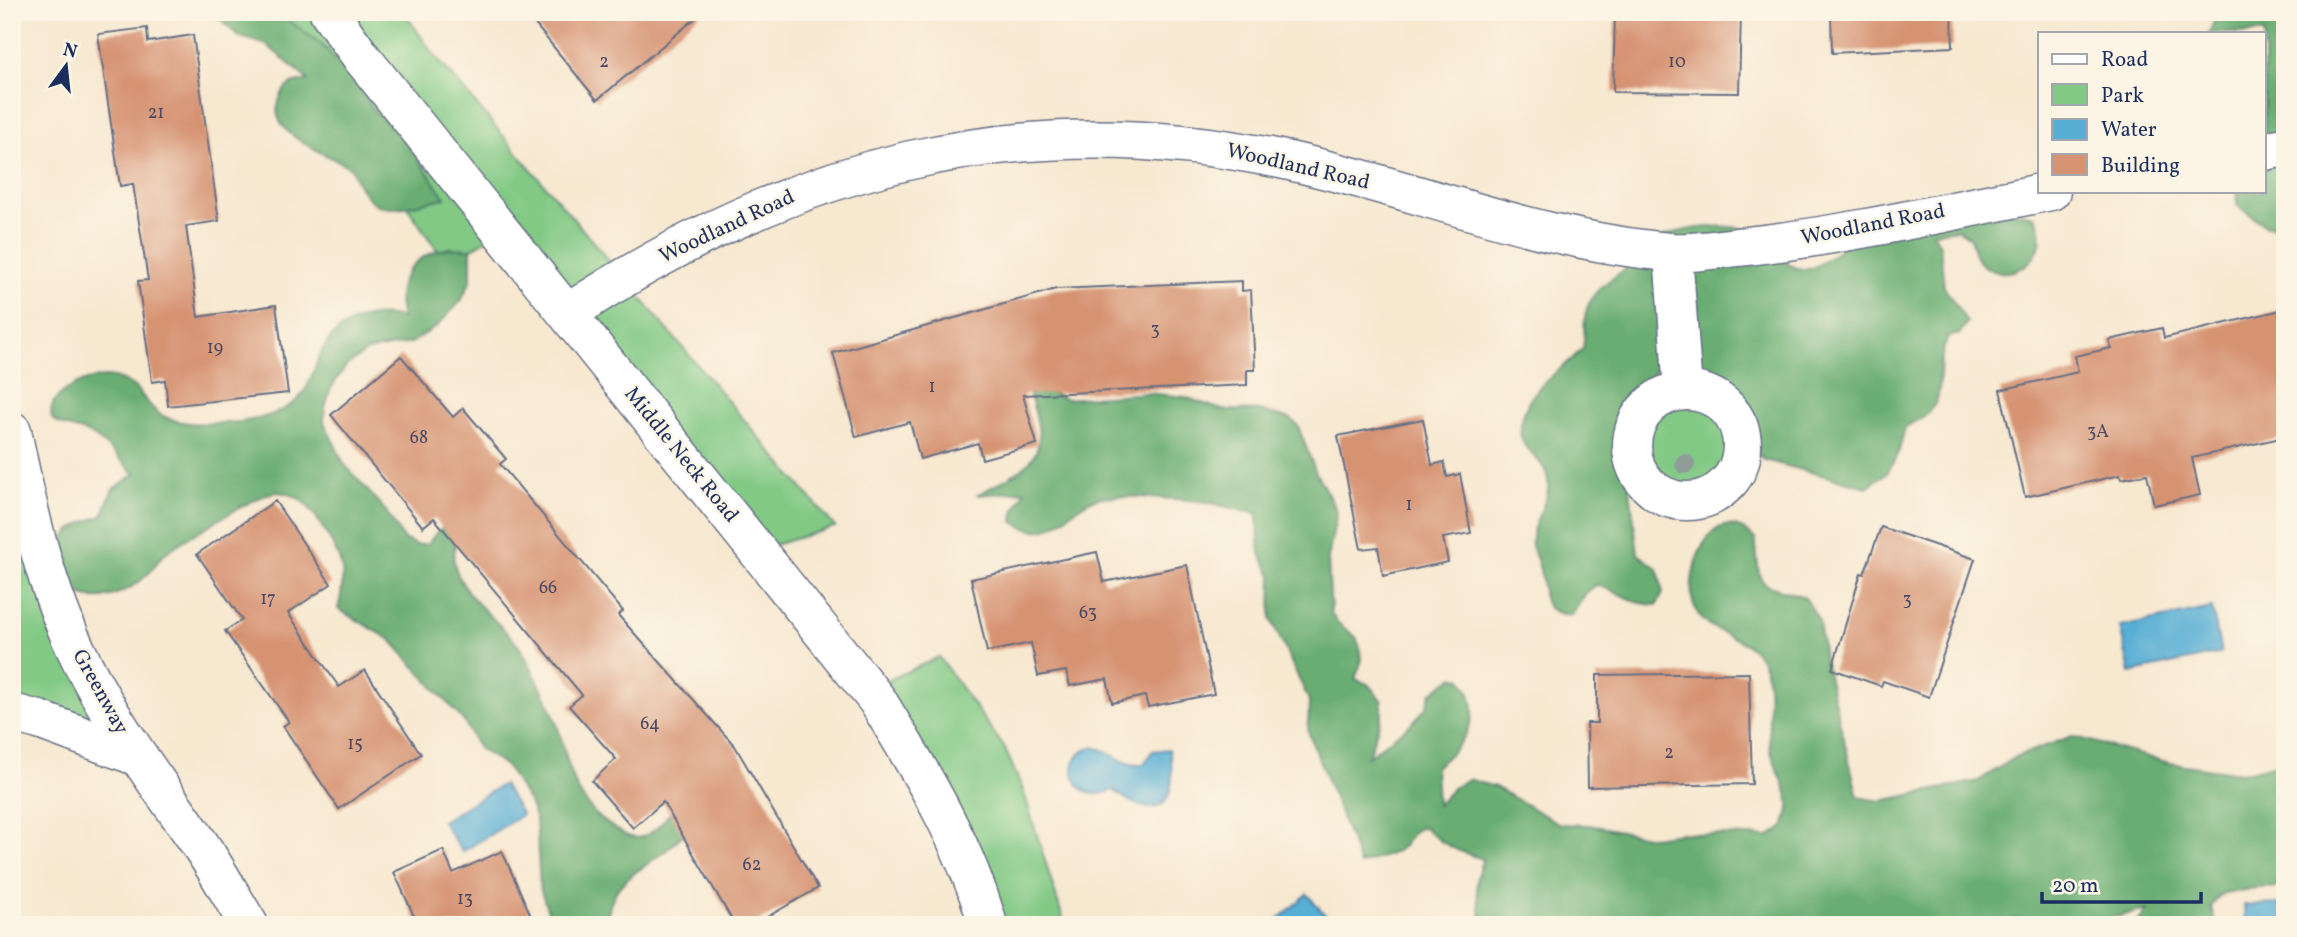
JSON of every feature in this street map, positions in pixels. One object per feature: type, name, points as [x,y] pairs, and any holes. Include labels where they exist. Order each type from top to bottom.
[{"type":"street","name":"Middle Neck Road","points":[[329,12],[362,58],[877,700],[938,800],[979,891],[988,925]]},
{"type":"street","name":"Woodland Road","points":[[568,313],[673,250],[820,185],[894,162],[1012,142],[1072,138],[1197,145],[1282,159],[1561,235],[1673,253],[1828,235],[2046,192]]},
{"type":"street","points":[[2266,151],[2285,147]]},
{"type":"street","points":[[1673,253],[1683,391]]},
{"type":"street","name":"Greenway","points":[[13,444],[31,528],[54,596],[80,660],[136,756],[205,852],[249,925]]},
{"type":"street","points":[[12,713],[39,719],[136,756]]},
{"type":"green space","points":[[213,12],[277,12],[322,45],[348,72],[375,112],[403,137],[445,198],[388,208],[377,205],[368,198],[351,168],[304,143],[283,126],[278,116],[278,105],[283,92],[290,85],[308,80],[267,45],[238,36]]},
{"type":"green space","points":[[277,12],[404,12],[431,51],[835,527],[757,550],[501,231],[471,249],[437,250],[406,205],[445,198],[403,137],[375,112],[348,72],[322,45]]},
{"type":"green space","points":[[2218,12],[2285,12],[2285,227],[2266,226],[2238,206],[2237,192],[2266,192],[2266,32],[2209,32]]},
{"type":"green space","points":[[2014,212],[2034,216],[2040,231],[2040,245],[2025,266],[2013,271],[2000,272],[1987,268],[1977,259],[1971,238],[1958,229],[1933,232],[1940,245],[1944,287],[1967,322],[1960,334],[1948,337],[1940,366],[1937,399],[1922,418],[1905,427],[1899,451],[1888,472],[1867,487],[1764,460],[1754,452],[1747,420],[1730,398],[1713,385],[1691,361],[1673,358],[1654,371],[1646,395],[1628,424],[1625,449],[1638,554],[1658,569],[1663,593],[1657,605],[1640,603],[1596,585],[1586,593],[1572,615],[1552,610],[1547,605],[1532,541],[1547,493],[1548,480],[1540,462],[1523,444],[1521,425],[1525,410],[1535,392],[1583,348],[1586,311],[1591,299],[1652,243],[1662,237],[1690,229],[1737,228],[1760,236],[1785,261],[1806,269],[1831,256],[1872,217]]},
{"type":"green space","points":[[450,248],[471,249],[471,280],[461,301],[436,327],[411,343],[368,351],[346,366],[330,390],[324,422],[344,464],[386,511],[403,539],[417,545],[428,544],[436,533],[451,521],[462,525],[454,552],[458,575],[465,588],[508,634],[526,658],[553,713],[575,783],[591,809],[622,833],[634,837],[644,836],[654,830],[678,803],[697,819],[671,846],[631,875],[617,890],[612,899],[607,925],[553,925],[540,888],[536,820],[529,802],[506,766],[479,749],[463,720],[391,640],[338,609],[343,574],[338,556],[313,513],[298,498],[277,492],[239,508],[175,547],[133,586],[112,596],[91,598],[82,595],[68,582],[61,569],[60,551],[66,536],[85,522],[102,516],[113,489],[135,474],[99,440],[52,419],[54,401],[60,395],[83,381],[108,377],[117,378],[133,386],[158,413],[177,421],[199,424],[230,423],[271,415],[289,406],[301,395],[327,342],[335,333],[366,317],[402,318],[400,292],[408,271],[425,256]]},
{"type":"green space","points":[[1024,380],[1065,399],[1147,393],[1185,397],[1222,410],[1261,411],[1291,419],[1298,426],[1316,473],[1337,511],[1328,559],[1331,613],[1337,622],[1356,637],[1360,648],[1362,660],[1355,679],[1368,684],[1382,701],[1382,715],[1368,756],[1411,724],[1426,708],[1431,693],[1454,677],[1461,678],[1469,691],[1473,715],[1469,727],[1456,748],[1435,767],[1437,805],[1453,788],[1468,779],[1495,787],[1560,824],[1589,825],[1652,837],[1681,833],[1768,837],[1784,827],[1789,804],[1771,751],[1768,685],[1762,661],[1749,646],[1705,622],[1694,606],[1693,576],[1704,544],[1713,532],[1725,526],[1739,527],[1755,539],[1758,568],[1763,582],[1805,597],[1819,621],[1824,659],[1858,797],[1881,801],[1978,781],[2016,757],[2072,736],[2170,763],[2241,773],[2285,762],[2285,887],[2255,888],[2220,895],[2211,907],[2216,925],[2136,925],[2147,910],[2083,924],[2014,918],[2007,925],[1483,925],[1477,883],[1483,859],[1451,847],[1424,827],[1413,832],[1399,850],[1360,865],[1308,731],[1309,700],[1271,619],[1272,575],[1260,554],[1257,513],[1202,502],[1106,497],[1087,502],[1059,523],[1039,530],[1027,529],[1013,522],[1014,512],[1025,491],[977,495],[1016,473],[1036,452],[1039,440],[1038,424]]},
{"type":"green space","points":[[1687,391],[1708,395],[1726,407],[1738,425],[1742,446],[1738,467],[1726,485],[1708,497],[1687,501],[1666,497],[1648,485],[1636,467],[1632,446],[1636,425],[1648,407],[1666,395]]},
{"type":"green space","points":[[12,457],[136,756],[12,713]]},
{"type":"green space","points":[[939,657],[1004,747],[1023,790],[1065,925],[987,925],[869,689]]},
{"type":"water","points":[[2212,608],[2221,653],[2130,673],[2120,627]]},
{"type":"water","points":[[1092,747],[1138,765],[1145,763],[1152,751],[1169,749],[1172,782],[1166,801],[1149,808],[1133,803],[1112,790],[1100,794],[1089,793],[1081,788],[1073,771],[1075,761],[1081,753]]},
{"type":"water","points":[[503,784],[522,815],[462,852],[442,821]]},
{"type":"water","points":[[1307,894],[1334,925],[1272,925]]},
{"type":"water","points":[[2285,904],[2285,925],[2245,925],[2244,905]]},
{"type":"building","points":[[525,12],[703,12],[597,100]]},
{"type":"building","points":[[1615,12],[1741,12],[1739,93],[1613,92]]},
{"type":"building","points":[[1831,12],[1952,12],[1953,47],[1832,53]]},
{"type":"building","points":[[147,28],[148,42],[193,35],[219,221],[186,226],[198,317],[276,305],[288,393],[168,406],[165,380],[152,382],[138,281],[148,280],[133,184],[120,186],[98,34]]},
{"type":"building","points":[[1242,281],[1242,291],[1251,290],[1255,370],[1247,370],[1247,385],[1023,395],[1037,444],[982,459],[978,443],[920,459],[910,422],[856,437],[833,353],[1056,289]]},
{"type":"building","points":[[2285,309],[2285,437],[2192,458],[2200,495],[2154,505],[2147,474],[2121,479],[2120,475],[2025,497],[2000,390],[2078,372],[2075,356],[2111,348],[2109,340],[2162,328],[2164,338]]},
{"type":"building","points":[[401,356],[453,417],[463,408],[506,459],[500,464],[623,611],[618,615],[735,746],[818,888],[753,925],[735,925],[663,802],[633,828],[592,781],[616,759],[569,706],[582,695],[434,518],[423,527],[331,415]]},
{"type":"building","points":[[1423,419],[1432,465],[1444,462],[1447,477],[1460,474],[1471,533],[1443,538],[1448,562],[1383,576],[1378,547],[1361,549],[1338,436]]},
{"type":"building","points":[[275,501],[331,584],[288,613],[339,687],[365,670],[421,754],[339,809],[283,726],[289,722],[225,631],[242,620],[197,554]]},
{"type":"building","points":[[1881,527],[1975,559],[1929,697],[1883,681],[1881,686],[1832,669],[1861,573],[1864,574]]},
{"type":"building","points":[[1097,552],[1104,582],[1187,565],[1214,694],[1148,707],[1145,696],[1112,703],[1107,679],[1070,686],[1066,671],[1038,676],[1031,643],[987,652],[971,579]]},
{"type":"building","points":[[1749,673],[1752,784],[1588,787],[1587,723],[1597,723],[1597,675]]},
{"type":"building","points":[[443,850],[453,873],[502,851],[535,925],[418,925],[394,872]]}]
